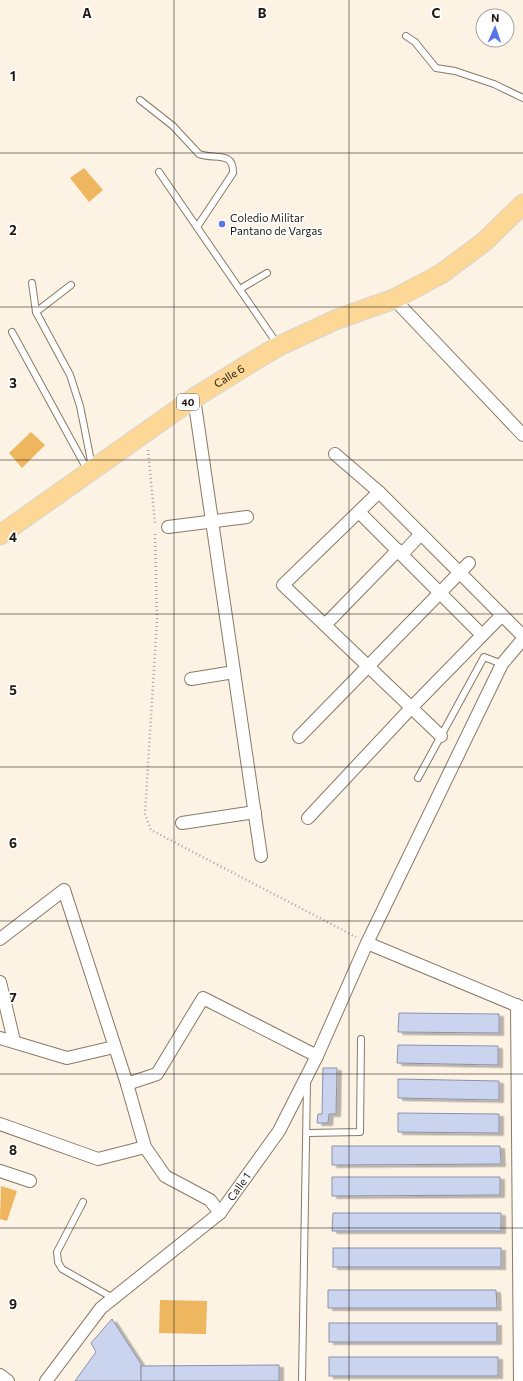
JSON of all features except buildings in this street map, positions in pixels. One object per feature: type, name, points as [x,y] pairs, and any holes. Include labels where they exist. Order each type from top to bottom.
[{"type":"main road","name":"40","points":[[394,299],[418,287],[463,259],[504,224],[523,204]]},
{"type":"main road","name":"Calle 6","points":[[0,535],[194,398],[279,346],[335,320],[394,299]]},
{"type":"street","points":[[394,299],[523,435]]},
{"type":"street","points":[[194,398],[262,856]]},
{"type":"street","points":[[335,454],[379,492],[523,638]]},
{"type":"street","points":[[379,492],[283,585],[441,736]]},
{"type":"street","points":[[359,512],[482,635]]},
{"type":"street","points":[[168,527],[247,517]]},
{"type":"street","points":[[325,625],[400,552],[421,534]]},
{"type":"street","points":[[299,737],[469,563]]},
{"type":"street","points":[[308,818],[410,708],[502,615]]},
{"type":"street","name":"Calle 1","points":[[46,1381],[101,1308],[220,1213],[279,1131],[317,1056],[367,943],[502,664],[523,638]]},
{"type":"street","points":[[191,679],[234,672]]},
{"type":"street","points":[[182,823],[255,812]]},
{"type":"street","points":[[0,939],[64,890],[127,1084],[145,1147],[165,1176],[210,1200],[220,1213]]},
{"type":"street","points":[[367,943],[520,1007],[520,1381]]},
{"type":"street","points":[[0,982],[14,1041]]},
{"type":"street","points":[[127,1084],[157,1074],[203,998],[317,1056]]},
{"type":"street","points":[[0,1038],[67,1058],[114,1047]]},
{"type":"street","points":[[0,1124],[98,1159],[145,1147]]},
{"type":"street","points":[[0,1171],[30,1181]]},
{"type":"street","points":[[0,1375],[8,1381]]},
{"type":"lane","points":[[406,36],[415,42],[436,68],[494,84],[523,98]]},
{"type":"lane","points":[[140,100],[172,126],[199,154],[204,156],[222,157],[230,161],[233,167],[233,173],[197,227]]},
{"type":"lane","points":[[158,172],[279,346]]},
{"type":"lane","points":[[240,289],[267,273]]},
{"type":"lane","points":[[32,283],[36,312],[70,376],[80,406],[91,471]]},
{"type":"lane","points":[[36,312],[70,285]]},
{"type":"lane","points":[[12,332],[91,471]]},
{"type":"lane","points":[[418,778],[484,657],[502,664]]},
{"type":"lane","points":[[308,1132],[360,1132],[361,1039]]},
{"type":"lane","points":[[302,1381],[308,1132],[307,1076]]},
{"type":"lane","points":[[83,1202],[57,1252],[58,1262],[62,1269],[113,1298]]},
{"type":"path","points":[[146,432],[155,530],[158,595],[145,814],[147,823],[151,830],[367,943]]},
{"type":"shaded area","points":[[84,168],[103,190],[89,202],[70,178]]},
{"type":"shaded area","points":[[31,432],[45,445],[22,468],[9,453]]},
{"type":"shaded area","points":[[1,1186],[17,1191],[7,1221],[0,1219]]},
{"type":"shaded area","points":[[160,1300],[207,1301],[206,1334],[159,1333]]},
{"type":"place","name":"Coledio Militar Pantano de Vargas","points":[[222,224]]}]
